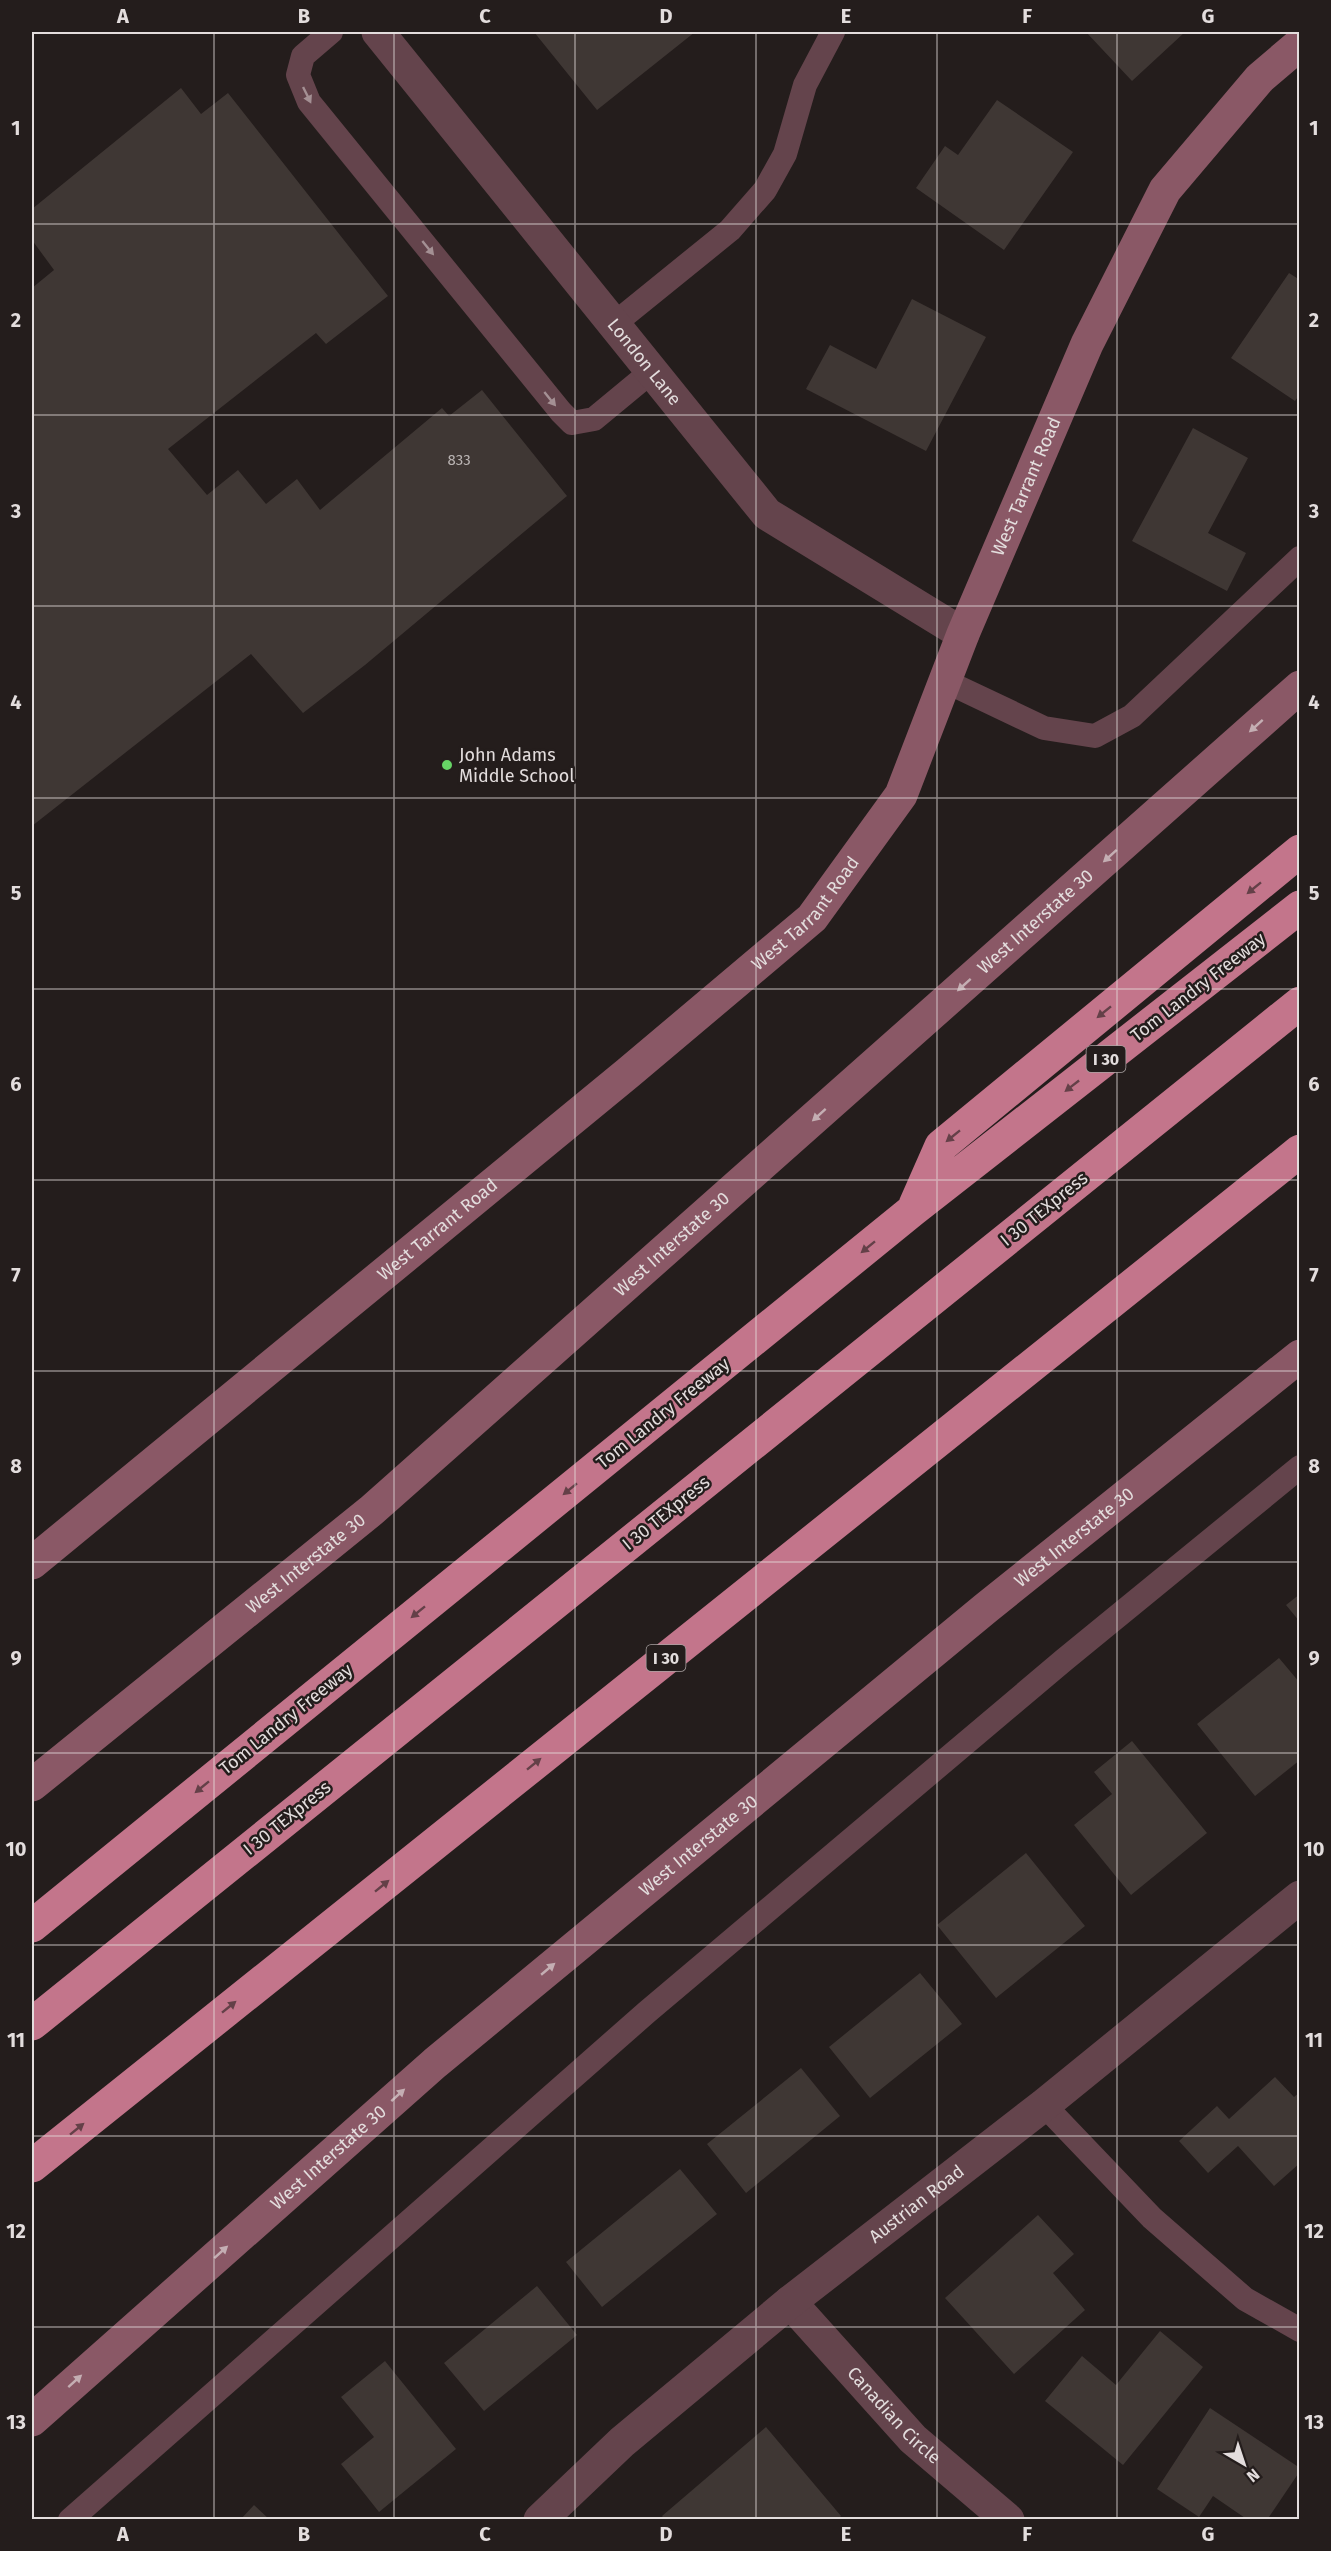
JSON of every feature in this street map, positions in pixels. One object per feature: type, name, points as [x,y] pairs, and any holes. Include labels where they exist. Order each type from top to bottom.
[{"type":"highway","points":[[913,1210],[941,1146],[1299,851]]},
{"type":"highway","name":"Tom Landry Freeway","points":[[32,1926],[913,1210],[1299,907]]},
{"type":"highway","name":"I 30 TEXpress","points":[[32,2024],[1299,1003]]},
{"type":"highway","name":"I 30","points":[[32,2166],[1299,1151]]},
{"type":"main road","name":"West Tarrant Road","points":[[32,1563],[601,1095],[812,918],[901,795],[963,634],[1087,344],[1165,190],[1260,78],[1299,44]]},
{"type":"main road","name":"West Interstate 30","points":[[32,1785],[372,1510],[1299,687]]},
{"type":"main road","name":"West Interstate 30","points":[[32,2420],[435,2063],[986,1608],[1299,1356]]},
{"type":"street","name":"London Lane","points":[[378,32],[767,514],[963,634]]},
{"type":"street","name":"Austrian Road","points":[[540,2520],[622,2442],[790,2302],[1294,1911]]},
{"type":"street","name":"Canadian Circle","points":[[790,2302],[913,2439],[1008,2520]]},
{"type":"lane","points":[[331,32],[303,56],[298,75],[309,102],[561,412],[572,423],[594,418],[652,371]]},
{"type":"lane","points":[[614,324],[730,230],[765,190],[785,154],[805,85],[832,32]]},
{"type":"lane","points":[[945,681],[1044,728],[1095,736],[1132,716],[1299,558]]},
{"type":"lane","points":[[70,2520],[647,2012],[1064,1660],[1299,1467]]},
{"type":"lane","points":[[1044,2104],[1152,2218],[1245,2299],[1299,2330]]},
{"type":"building","points":[[534,32],[695,32],[597,110]]},
{"type":"building","points":[[1086,32],[1185,32],[1132,81]]},
{"type":"building","points":[[181,88],[201,114],[228,93],[388,296],[326,344],[316,333],[168,449],[207,495],[238,470],[266,504],[297,479],[320,510],[442,408],[449,416],[482,390],[567,496],[365,665],[303,713],[251,654],[32,826],[32,288],[54,270],[32,240],[32,209]]},
{"type":"building","points":[[997,100],[1073,152],[1004,250],[916,188],[945,146],[958,155]]},
{"type":"building","points":[[1289,273],[1300,280],[1300,394],[1295,401],[1231,358]]},
{"type":"building","points":[[912,299],[986,337],[926,451],[806,389],[830,345],[876,369]]},
{"type":"building","points":[[1193,428],[1248,458],[1208,533],[1246,553],[1227,591],[1132,541]]},
{"type":"building","points":[[1300,1594],[1300,1622],[1286,1605]]},
{"type":"building","points":[[1279,1658],[1300,1683],[1300,1760],[1255,1796],[1197,1724]]},
{"type":"building","points":[[1132,1741],[1207,1833],[1131,1895],[1074,1825],[1112,1794],[1094,1772]]},
{"type":"building","points":[[1026,1853],[1085,1926],[996,1998],[937,1925]]},
{"type":"building","points":[[920,1973],[962,2024],[870,2098],[829,2047]]},
{"type":"building","points":[[801,2068],[840,2116],[746,2193],[707,2144]]},
{"type":"building","points":[[1275,2077],[1294,2097],[1300,2092],[1300,2163],[1274,2186],[1238,2146],[1208,2173],[1179,2141],[1217,2106],[1229,2119]]},
{"type":"building","points":[[680,2169],[717,2214],[602,2307],[566,2262]]},
{"type":"building","points":[[1038,2215],[1074,2254],[1053,2273],[1085,2310],[1014,2374],[945,2298]]},
{"type":"building","points":[[537,2286],[577,2335],[484,2411],[444,2363]]},
{"type":"building","points":[[1160,2331],[1203,2367],[1123,2465],[1045,2401],[1082,2356],[1116,2385]]},
{"type":"building","points":[[385,2361],[456,2449],[379,2512],[341,2464],[374,2437],[341,2397]]},
{"type":"building","points":[[1210,2408],[1300,2468],[1267,2520],[1248,2520],[1213,2496],[1199,2517],[1157,2489]]},
{"type":"building","points":[[766,2427],[841,2516],[837,2520],[665,2520],[662,2516]]},
{"type":"building","points":[[254,2505],[270,2520],[240,2520]]},
{"type":"place","name":"John Adams Middle School","points":[[447,765]]}]
